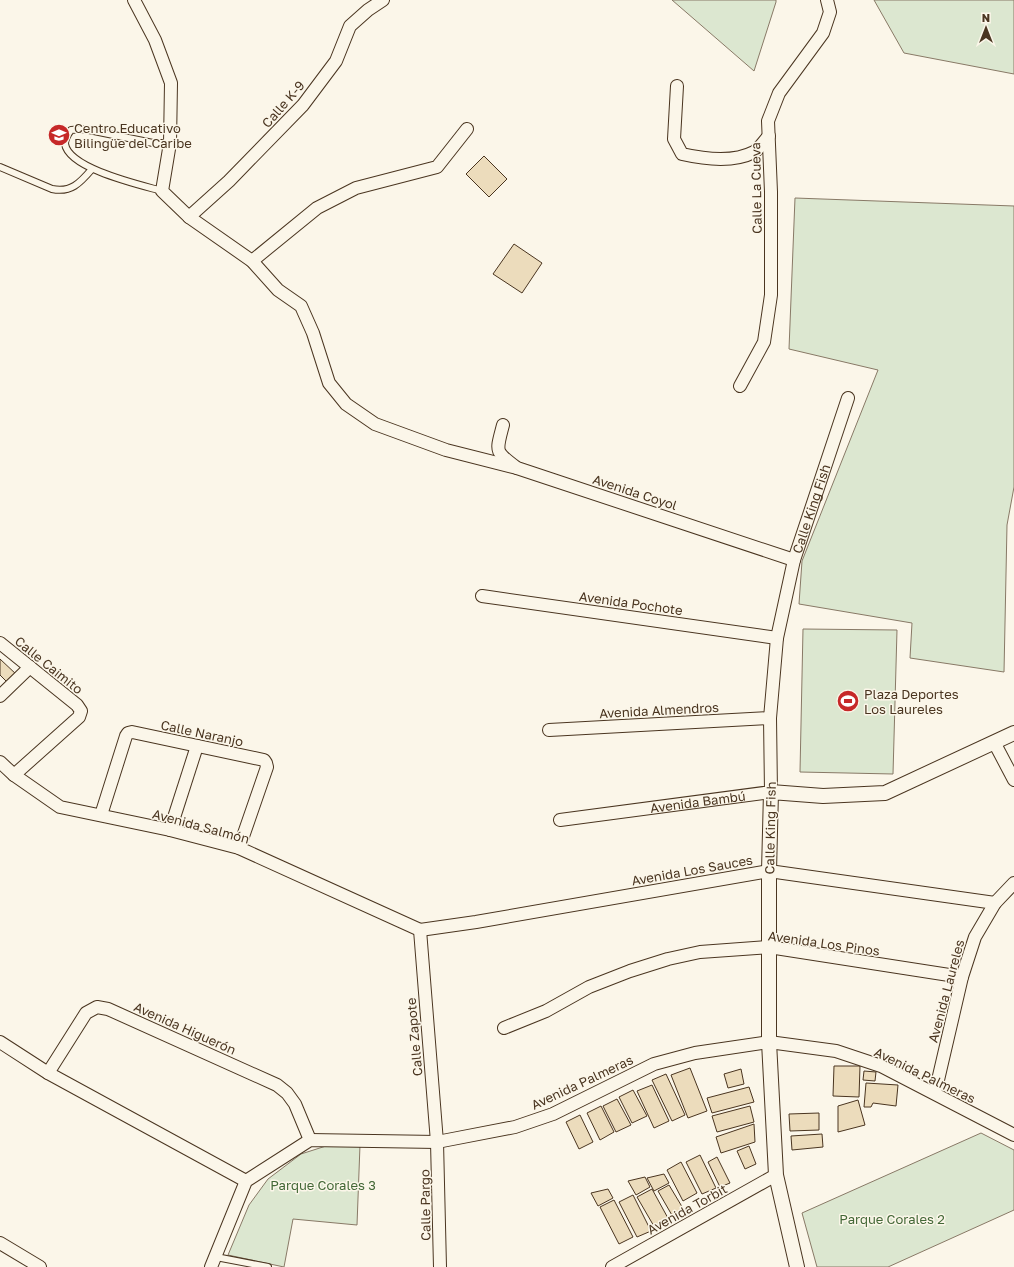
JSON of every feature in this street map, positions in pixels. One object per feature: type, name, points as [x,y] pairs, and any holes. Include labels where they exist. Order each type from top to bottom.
[{"type":"street","points":[[134,0],[155,40],[171,83],[170,143],[162,191],[189,217],[252,261],[278,290],[301,306],[313,333],[329,383],[346,404],[375,424],[417,440],[446,450],[517,468]]},
{"type":"street","name":"Calle K-9","points":[[189,217],[229,181],[303,106],[336,61],[350,26],[368,10],[383,0]]},
{"type":"street","name":"Calle La Cueva","points":[[740,386],[764,342],[772,295],[771,192],[768,121],[779,93],[823,33],[830,12],[827,0]]},
{"type":"street","points":[[677,86],[674,139],[682,154],[699,158],[730,159],[754,152],[769,136]]},
{"type":"street","points":[[252,261],[317,208],[356,188],[437,167],[467,128]]},
{"type":"street","name":"Calle King Fish","points":[[798,1267],[776,1175],[769,1042],[769,871],[771,792],[770,718],[777,638],[794,560],[848,398]]},
{"type":"street","name":"Avenida Coyol","points":[[503,425],[497,446],[501,456],[517,468],[794,560]]},
{"type":"street","name":"Avenida Pochote","points":[[482,596],[777,638]]},
{"type":"street","name":"Calle Caimito","points":[[0,643],[77,705],[80,711],[79,717],[14,775]]},
{"type":"street","points":[[0,696],[30,667]]},
{"type":"street","name":"Avenida Almendros","points":[[549,730],[770,718]]},
{"type":"street","name":"Calle Naranjo","points":[[101,815],[128,733],[132,732],[264,760],[267,767],[239,848]]},
{"type":"street","name":"Avenida Bambú","points":[[560,820],[771,792],[823,796],[885,793],[1014,733]]},
{"type":"street","points":[[994,742],[1014,780]]},
{"type":"street","points":[[170,830],[197,746]]},
{"type":"street","name":"Avenida Salmón","points":[[0,762],[14,775],[60,807],[170,830],[239,848],[420,930]]},
{"type":"street","name":"Avenida Los Sauces","points":[[420,930],[476,922],[769,871],[994,903]]},
{"type":"street","name":"Avenida Laureles","points":[[935,1093],[962,977],[975,936],[994,903],[1014,883]]},
{"type":"street","name":"Calle Zapote","points":[[420,930],[437,1142]]},
{"type":"street","name":"Avenida Los Pinos","points":[[504,1028],[546,1011],[589,987],[630,970],[668,958],[700,952],[769,947],[962,977]]},
{"type":"street","name":"Avenida Higuerón","points":[[48,1073],[86,1013],[97,1007],[108,1008],[277,1085],[287,1093],[295,1104],[310,1140]]},
{"type":"street","points":[[0,1042],[48,1073],[246,1181]]},
{"type":"street","name":"Avenida Palmeras","points":[[310,1140],[437,1142],[515,1127],[553,1114],[654,1064],[695,1053],[769,1042],[836,1051],[881,1066],[1014,1135]]},
{"type":"street","points":[[214,1262],[246,1181],[310,1140]]},
{"type":"street","name":"Calle Pargo","points":[[437,1142],[440,1267]]},
{"type":"street","name":"Avenida Torbit","points":[[612,1267],[776,1175]]},
{"type":"street","points":[[0,1243],[40,1267]]},
{"type":"lane","points":[[162,191],[92,169],[73,156],[68,150],[66,140],[71,130],[84,128],[152,143],[170,143]]},
{"type":"lane","points":[[0,167],[60,191],[75,186],[81,182],[92,169]]},
{"type":"lane","points":[[214,1262],[268,1267]]},
{"type":"green space","points":[[672,0],[776,0],[754,71]]},
{"type":"green space","points":[[874,0],[1014,0],[1014,74],[904,53]]},
{"type":"green space","points":[[795,198],[1014,206],[1014,487],[1007,525],[1004,672],[910,658],[912,623],[799,604],[802,561],[878,370],[789,349]]},
{"type":"green space","name":"Plaza Deportes Los Laureles","points":[[803,629],[897,630],[893,774],[800,772]]},
{"type":"green space","name":"Parque Corales 2","points":[[981,1133],[1014,1150],[1014,1210],[888,1267],[817,1267],[802,1213]]},
{"type":"green space","name":"Parque Corales 3","points":[[360,1145],[357,1225],[293,1219],[284,1267],[228,1255],[249,1205],[268,1179],[301,1154],[326,1146]]},
{"type":"building","points":[[484,156],[507,179],[489,197],[466,174]]},
{"type":"building","points":[[514,244],[542,263],[522,293],[493,274]]},
{"type":"building","points":[[0,659],[17,675],[9,684],[0,675]]},
{"type":"building","points":[[834,1066],[860,1066],[859,1097],[833,1096]]},
{"type":"building","points":[[690,1068],[707,1111],[688,1118],[671,1075]]},
{"type":"building","points":[[741,1069],[744,1084],[728,1088],[724,1074]]},
{"type":"building","points":[[864,1071],[876,1072],[875,1081],[863,1080]]},
{"type":"building","points":[[666,1074],[685,1115],[672,1121],[652,1080]]},
{"type":"building","points":[[866,1083],[898,1085],[896,1106],[873,1103],[871,1107],[864,1107]]},
{"type":"building","points":[[652,1085],[669,1121],[654,1128],[637,1091]]},
{"type":"building","points":[[749,1087],[754,1102],[712,1113],[707,1098]]},
{"type":"building","points":[[633,1090],[647,1116],[632,1123],[619,1097]]},
{"type":"building","points":[[617,1099],[631,1125],[616,1132],[603,1106]]},
{"type":"building","points":[[858,1100],[865,1125],[838,1132],[838,1106]]},
{"type":"building","points":[[601,1106],[614,1132],[600,1140],[587,1113]]},
{"type":"building","points":[[750,1106],[754,1122],[717,1132],[712,1116]]},
{"type":"building","points":[[819,1113],[819,1130],[790,1131],[789,1114]]},
{"type":"building","points":[[580,1115],[593,1142],[579,1149],[566,1122]]},
{"type":"building","points":[[754,1124],[755,1142],[721,1153],[716,1137]]},
{"type":"building","points":[[822,1134],[823,1147],[792,1150],[791,1136]]},
{"type":"building","points":[[749,1146],[756,1164],[745,1169],[737,1151]]},
{"type":"building","points":[[700,1155],[716,1188],[702,1194],[686,1162]]},
{"type":"building","points":[[717,1157],[730,1183],[720,1187],[708,1162]]},
{"type":"building","points":[[681,1162],[697,1193],[683,1201],[667,1170]]},
{"type":"building","points":[[664,1174],[669,1183],[654,1191],[647,1178]]},
{"type":"building","points":[[645,1177],[650,1187],[636,1195],[628,1181]]},
{"type":"building","points":[[669,1185],[684,1210],[673,1217],[658,1191]]},
{"type":"building","points":[[608,1189],[613,1198],[598,1206],[591,1193]]},
{"type":"building","points":[[652,1189],[669,1220],[655,1228],[637,1197]]},
{"type":"building","points":[[633,1195],[651,1231],[637,1237],[619,1202]]},
{"type":"building","points":[[614,1200],[633,1237],[619,1244],[600,1207]]},
{"type":"place","name":"Centro Educativo Bilingüe del Caribe","points":[[59,135]]},
{"type":"place","name":"Plaza Deportes Los Laureles","points":[[848,701]]}]
